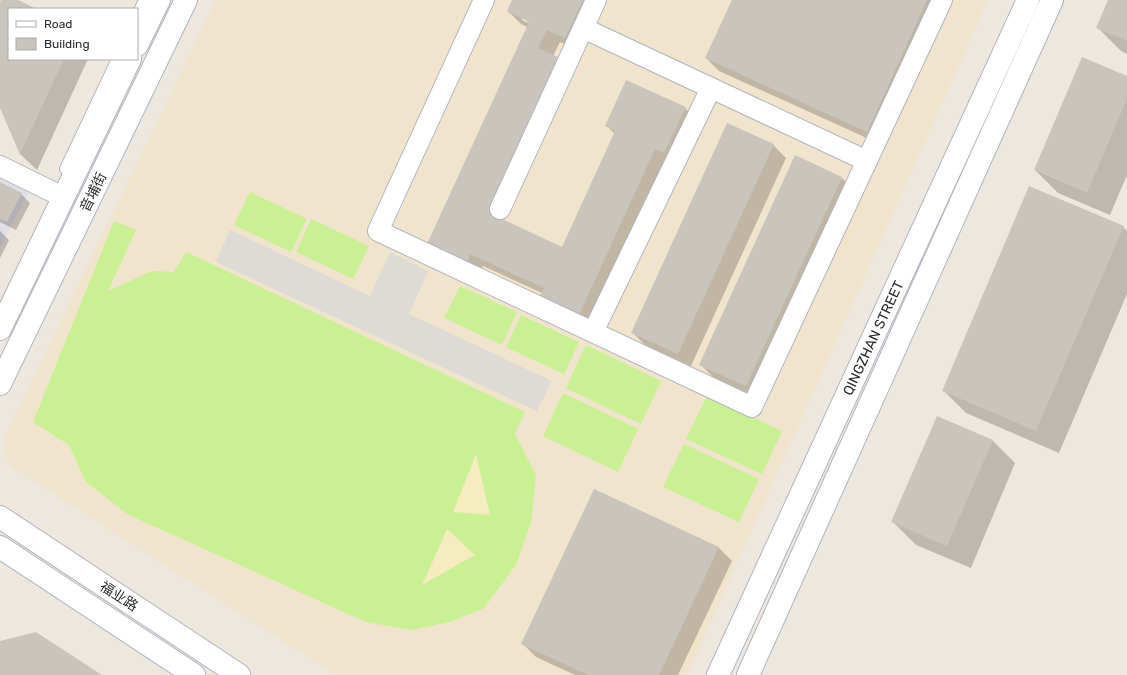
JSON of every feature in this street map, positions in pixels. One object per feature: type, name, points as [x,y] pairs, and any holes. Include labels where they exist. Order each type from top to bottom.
[{"type":"street","points":[[138,43],[159,0]]},
{"type":"street","name":"音埔街","points":[[0,384],[186,0]]},
{"type":"street","points":[[484,0],[378,231],[752,407],[942,0]]},
{"type":"street","points":[[500,210],[596,0]]},
{"type":"street","name":"QINGZHAN STREET","points":[[718,675],[1028,0]]},
{"type":"street","name":"QINGZHAN STREET","points":[[748,675],[1052,0]]},
{"type":"street","points":[[583,28],[867,162]]},
{"type":"street","name":"音埔街","points":[[0,329],[57,191],[129,60]]},
{"type":"street","points":[[593,332],[711,88]]},
{"type":"street","points":[[0,166],[57,191]]},
{"type":"street","name":"福业路","points":[[0,517],[239,675]]},
{"type":"street","name":"福业路","points":[[0,547],[194,675]]},
{"type":"lane","points":[[138,13],[144,0]]},
{"type":"lane","points":[[57,191],[116,60]]},
{"type":"lane","points":[[0,307],[13,279]]},
{"type":"shaded area","points":[[216,0],[988,0],[687,675],[336,675],[11,466],[3,453],[5,437]]},
{"type":"shaded area","points":[[0,177],[29,191],[0,248]]},
{"type":"shaded area","points":[[230,230],[370,296],[390,252],[428,271],[409,314],[552,381],[537,411],[216,262]]},
{"type":"sand","points":[[476,453],[490,515],[452,512]]},
{"type":"sand","points":[[447,528],[475,555],[422,586]]},
{"type":"green space","points":[[250,192],[307,219],[291,252],[234,225]]},
{"type":"green space","points":[[311,219],[369,246],[353,279],[296,252]]},
{"type":"green space","points":[[114,221],[136,230],[108,291],[152,271],[174,272],[186,252],[525,412],[515,434],[536,475],[531,523],[516,565],[484,608],[453,621],[412,630],[366,622],[129,515],[86,482],[69,445],[33,422]],"holes":[[[476,454],[490,515],[453,512]],[[447,529],[475,555],[422,585]]]},
{"type":"green space","points":[[460,286],[517,312],[502,345],[444,318]]},
{"type":"green space","points":[[521,315],[579,342],[564,374],[506,347]]},
{"type":"green space","points":[[586,345],[661,381],[641,424],[566,388]]},
{"type":"green space","points":[[563,393],[638,429],[618,472],[543,436]]},
{"type":"green space","points":[[707,396],[782,431],[762,474],[686,439]]},
{"type":"green space","points":[[684,444],[759,479],[739,522],[663,487]]},
{"type":"building","points":[[1,0],[18,0],[35,8],[8,8],[8,60],[64,60],[20,154],[0,108]]},
{"type":"building","points":[[512,0],[583,0],[565,38],[547,30],[538,48],[560,58],[489,213],[562,247],[615,131],[605,126],[626,80],[686,107],[664,153],[655,149],[579,315],[539,297],[544,288],[470,254],[467,262],[427,244],[529,22],[507,11]]},
{"type":"building","points":[[732,0],[927,0],[867,132],[705,58]]},
{"type":"building","points":[[1108,0],[1127,0],[1127,41],[1096,28]]},
{"type":"building","points":[[1082,57],[1127,76],[1127,99],[1087,193],[1034,170]]},
{"type":"building","points":[[727,123],[774,144],[678,354],[631,333]]},
{"type":"building","points":[[795,155],[842,177],[746,386],[699,365]]},
{"type":"building","points":[[0,182],[22,193],[7,222],[0,219]]},
{"type":"building","points":[[1029,186],[1124,226],[1036,431],[942,391]]},
{"type":"building","points":[[937,416],[993,440],[947,546],[891,522]]},
{"type":"building","points":[[594,489],[719,547],[659,675],[588,675],[521,644]]},
{"type":"building","points":[[36,632],[102,675],[0,675],[0,641]]}]
